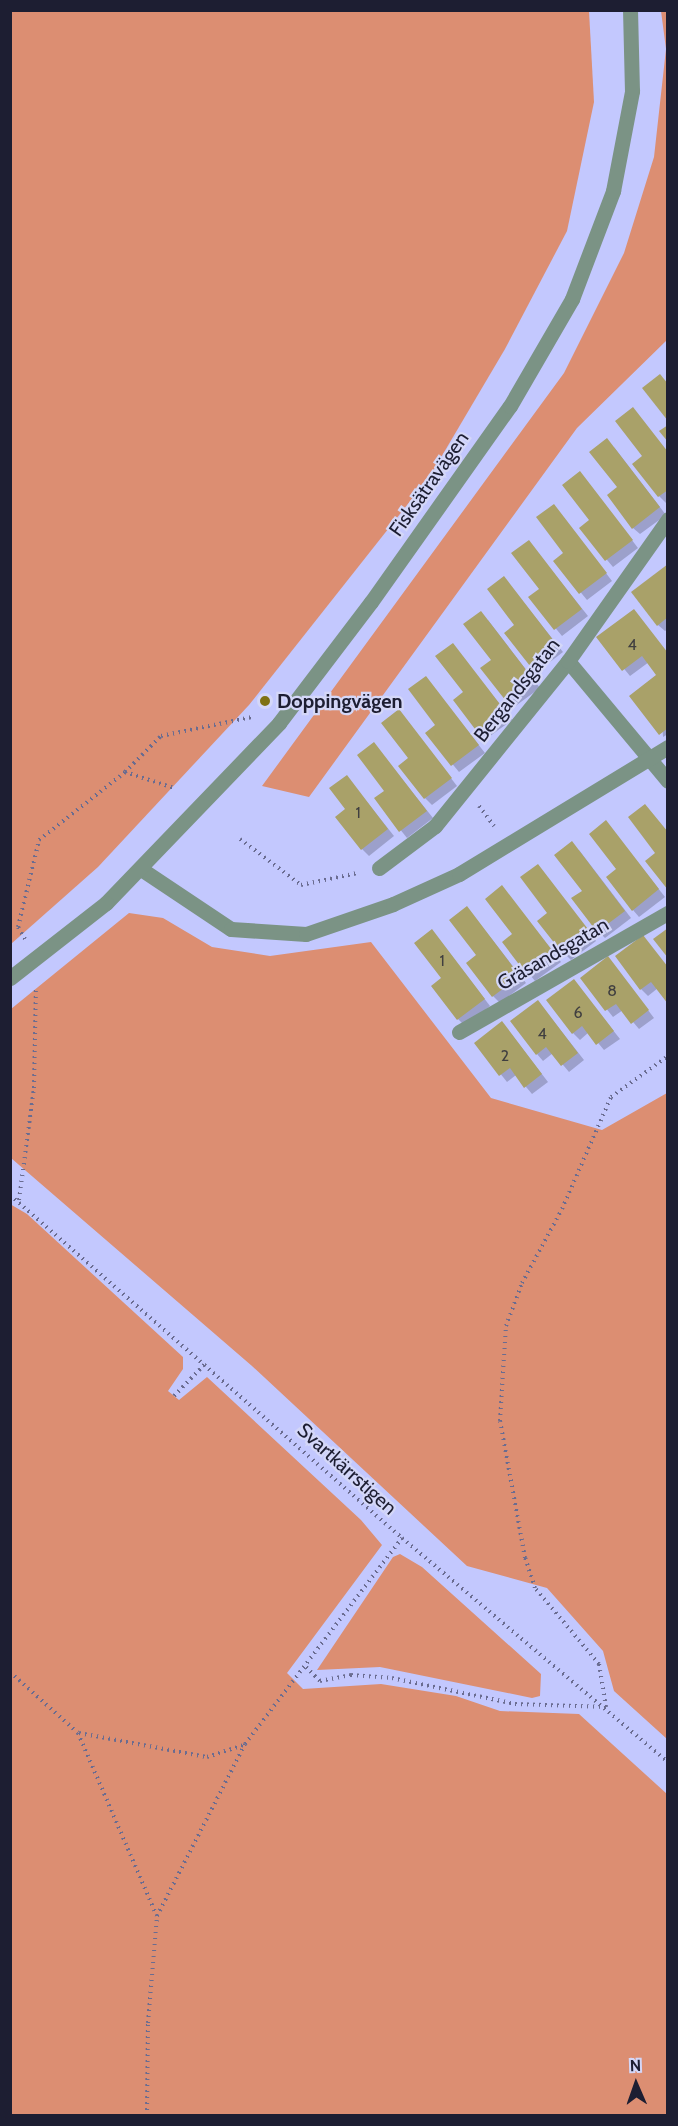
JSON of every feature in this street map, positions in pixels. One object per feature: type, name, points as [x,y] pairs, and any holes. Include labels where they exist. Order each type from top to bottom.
[{"type":"street","name":"Fisksätravägen","points":[[10,978],[106,903],[279,723],[371,602],[510,406],[572,299],[613,191],[624,144],[632,92],[630,10]]},
{"type":"street","name":"Bergandsgatan","points":[[380,868],[435,826],[568,661],[668,519]]},
{"type":"street","points":[[568,661],[668,781]]},
{"type":"street","points":[[141,868],[231,929],[306,934],[393,904],[510,846],[668,747]]},
{"type":"street","name":"Gräsandsgatan","points":[[459,1032],[668,913]]},
{"type":"path","points":[[27,944],[18,927],[39,840],[126,772],[161,736],[253,717]]},
{"type":"path","points":[[126,772],[174,788]]},
{"type":"path","points":[[465,789],[510,846]]},
{"type":"path","points":[[240,839],[301,885],[380,868]]},
{"type":"path","points":[[19,1200],[34,1088],[36,981]]},
{"type":"path","points":[[306,1667],[320,1681],[351,1676],[392,1678],[515,1704],[606,1707],[599,1664],[535,1588],[525,1558],[500,1421],[506,1326],[522,1283],[562,1209],[611,1097],[668,1056]]},
{"type":"path","name":"Svartkärrstigen","points":[[10,1195],[19,1200],[206,1363],[402,1538],[606,1707],[668,1762]]},
{"type":"path","points":[[174,1396],[206,1363]]},
{"type":"path","points":[[147,2115],[148,2023],[157,1916],[245,1744],[306,1667],[402,1538]]},
{"type":"path","points":[[10,1672],[78,1733],[157,1916]]},
{"type":"path","points":[[78,1733],[207,1757],[245,1744]]},
{"type":"shaded area","points":[[11,10],[589,11],[594,102],[567,231],[505,349],[430,476],[249,705],[98,867],[11,944]]},
{"type":"shaded area","points":[[661,11],[668,11],[667,340],[577,428],[309,797],[262,786],[564,373],[624,253],[654,157],[666,49]]},
{"type":"shaded area","points":[[129,913],[163,918],[212,947],[270,956],[371,942],[491,1098],[602,1130],[667,1093],[667,1739],[614,1691],[603,1651],[547,1588],[467,1566],[252,1366],[11,1158],[11,1009]]},
{"type":"shaded area","points":[[10,1204],[27,1214],[183,1357],[183,1369],[168,1391],[179,1400],[207,1377],[361,1520],[382,1545],[287,1673],[303,1689],[381,1684],[456,1696],[500,1711],[579,1714],[667,1794],[667,2115],[11,2115]]},
{"type":"shaded area","points":[[400,1554],[422,1567],[541,1674],[540,1696],[532,1698],[380,1667],[317,1670],[393,1557]]},
{"type":"building","points":[[660,374],[668,384],[668,421],[642,388]]},
{"type":"building","points":[[633,407],[668,452],[668,490],[658,497],[632,464],[642,456],[615,421]]},
{"type":"building","points":[[668,425],[668,442],[659,431]]},
{"type":"building","points":[[607,438],[660,507],[632,529],[607,495],[617,487],[589,452]]},
{"type":"building","points":[[580,471],[633,540],[605,561],[579,528],[589,520],[562,485]]},
{"type":"building","points":[[554,504],[607,573],[579,594],[553,561],[563,553],[536,517]]},
{"type":"building","points":[[529,540],[582,609],[554,630],[528,597],[539,589],[511,553]]},
{"type":"building","points":[[668,564],[668,617],[657,626],[631,592]]},
{"type":"building","points":[[504,576],[557,645],[530,666],[504,633],[514,625],[487,589]]},
{"type":"building","points":[[634,609],[668,653],[668,728],[659,735],[629,696],[656,675],[642,656],[622,671],[596,637]]},
{"type":"building","points":[[481,611],[534,680],[506,701],[480,668],[491,660],[463,624]]},
{"type":"building","points":[[453,643],[506,712],[478,733],[453,700],[463,692],[435,656]]},
{"type":"building","points":[[426,676],[479,745],[451,766],[425,733],[435,725],[408,689]]},
{"type":"building","points":[[399,709],[452,778],[424,799],[398,766],[408,758],[381,723]]},
{"type":"building","points":[[374,742],[427,811],[399,832],[374,798],[384,791],[357,755]]},
{"type":"building","points":[[347,775],[388,829],[361,850],[335,817],[345,809],[329,788]]},
{"type":"building","points":[[645,804],[668,832],[668,890],[645,861],[655,853],[628,817]]},
{"type":"building","points":[[606,820],[659,889],[632,911],[606,877],[616,869],[589,834]]},
{"type":"building","points":[[572,841],[625,911],[597,932],[571,898],[582,891],[554,855]]},
{"type":"building","points":[[538,864],[591,933],[563,954],[537,921],[547,913],[520,877]]},
{"type":"building","points":[[502,885],[555,954],[527,975],[502,942],[512,934],[485,899]]},
{"type":"building","points":[[467,906],[520,976],[492,997],[466,963],[476,955],[449,920]]},
{"type":"building","points":[[668,928],[668,958],[653,939]]},
{"type":"building","points":[[432,929],[485,999],[457,1020],[431,986],[441,978],[414,943]]},
{"type":"building","points":[[643,935],[668,967],[668,1004],[651,982],[640,990],[615,956]]},
{"type":"building","points":[[608,956],[649,1010],[631,1024],[616,1004],[605,1011],[580,978]]},
{"type":"building","points":[[574,979],[614,1031],[596,1045],[582,1026],[572,1034],[546,1000]]},
{"type":"building","points":[[538,1000],[578,1053],[561,1066],[546,1047],[536,1055],[510,1021]]},
{"type":"building","points":[[502,1021],[542,1074],[524,1088],[510,1068],[499,1076],[474,1043]]},
{"type":"place","name":"Doppingvägen","points":[[265,701]]}]
